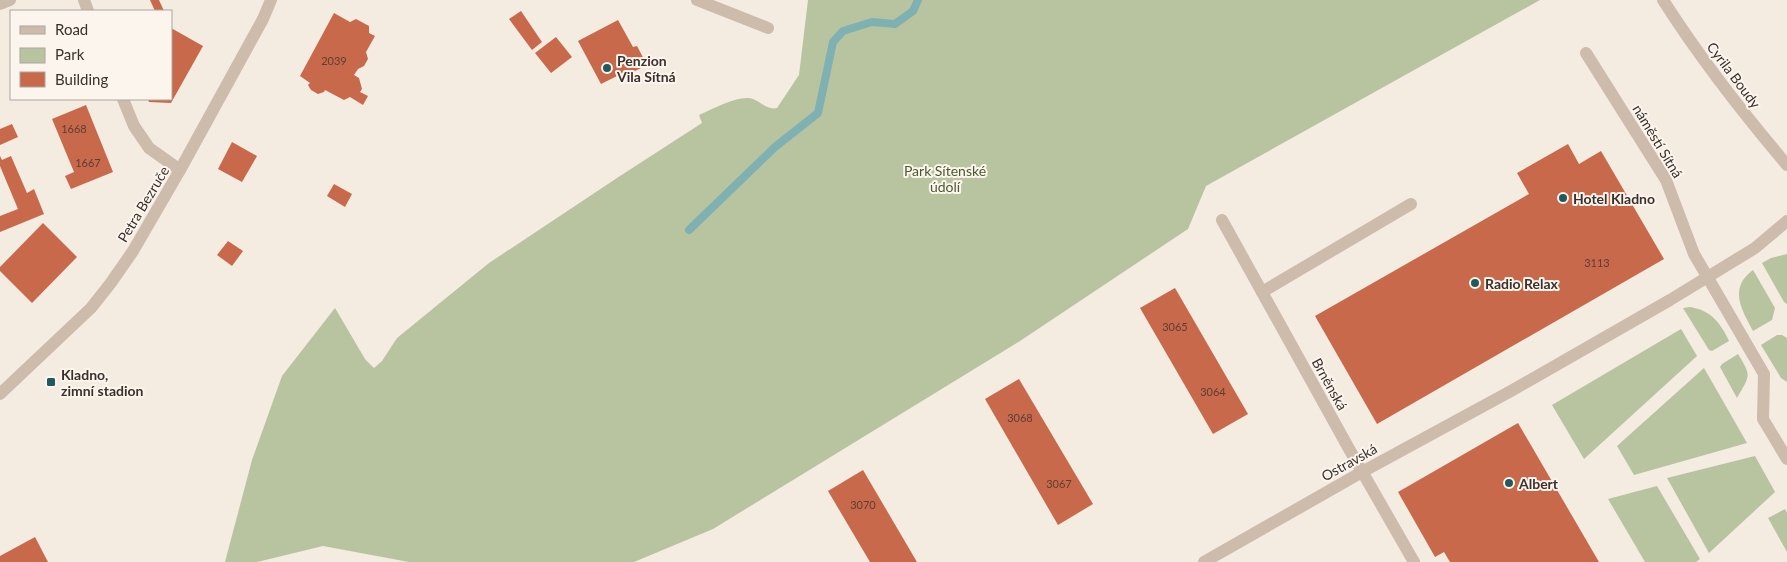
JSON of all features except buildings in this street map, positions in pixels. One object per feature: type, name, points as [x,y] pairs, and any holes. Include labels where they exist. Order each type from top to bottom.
[{"type":"street","points":[[0,4],[10,0]]},
{"type":"street","name":"Petra Bezruče","points":[[0,394],[96,302],[132,251],[180,170],[263,19],[271,0]]},
{"type":"street","points":[[697,0],[768,28]]},
{"type":"street","name":"Cyrila Boudy","points":[[1663,0],[1684,34],[1749,120],[1787,164]]},
{"type":"street","name":"náměstí Sítná","points":[[1586,53],[1666,180],[1694,254],[1764,374],[1763,419],[1787,459]]},
{"type":"street","points":[[123,100],[134,126],[149,148],[180,170]]},
{"type":"street","points":[[1262,292],[1411,204]]},
{"type":"street","name":"Brněnská","points":[[1222,220],[1414,562]]},
{"type":"street","points":[[1707,278],[1755,248],[1787,222]]},
{"type":"street","name":"Ostravská","points":[[1204,562],[1362,472],[1511,391],[1707,278]]},
{"type":"green space","name":"Park Sítenské údolí","points":[[808,0],[1540,0],[1206,186],[1188,229],[1020,341],[713,529],[634,562],[409,562],[323,546],[257,562],[225,562],[252,460],[282,376],[335,308],[365,359],[374,368],[382,361],[397,338],[489,263],[702,123],[699,115],[742,98],[752,99],[769,108],[777,108],[799,75]]},
{"type":"green space","points":[[1787,254],[1787,304],[1784,302],[1762,263],[1771,258]]},
{"type":"green space","points":[[1753,270],[1775,308],[1772,320],[1753,331],[1742,307],[1739,292],[1745,277]]},
{"type":"green space","points":[[1690,307],[1704,311],[1714,319],[1729,341],[1712,351],[1709,350],[1683,308]]},
{"type":"green space","points":[[1681,329],[1697,356],[1584,459],[1552,405]]},
{"type":"green space","points":[[1777,335],[1787,338],[1787,382],[1781,378],[1761,345]]},
{"type":"green space","points":[[1738,354],[1746,367],[1748,376],[1737,398],[1720,367]]},
{"type":"green space","points":[[1704,368],[1747,443],[1634,475],[1617,446]]},
{"type":"green space","points":[[1755,456],[1775,492],[1709,553],[1667,478]]},
{"type":"green space","points":[[1657,486],[1700,559],[1696,562],[1645,562],[1608,499]]},
{"type":"green space","points":[[1785,509],[1787,513],[1787,552],[1768,518]]},
{"type":"waterway","points":[[689,230],[775,147],[818,113],[833,42],[843,31],[872,22],[895,24],[913,11],[918,0]]},
{"type":"place","name":"Penzion Vila Sítná","points":[[607,68]]},
{"type":"place","name":"Hotel Kladno","points":[[1563,198]]},
{"type":"place","name":"Radio Relax","points":[[1475,283]]},
{"type":"place","name":"Kladno, zimní stadion","points":[[51,382]]},
{"type":"place","name":"Albert","points":[[1509,483]]}]
